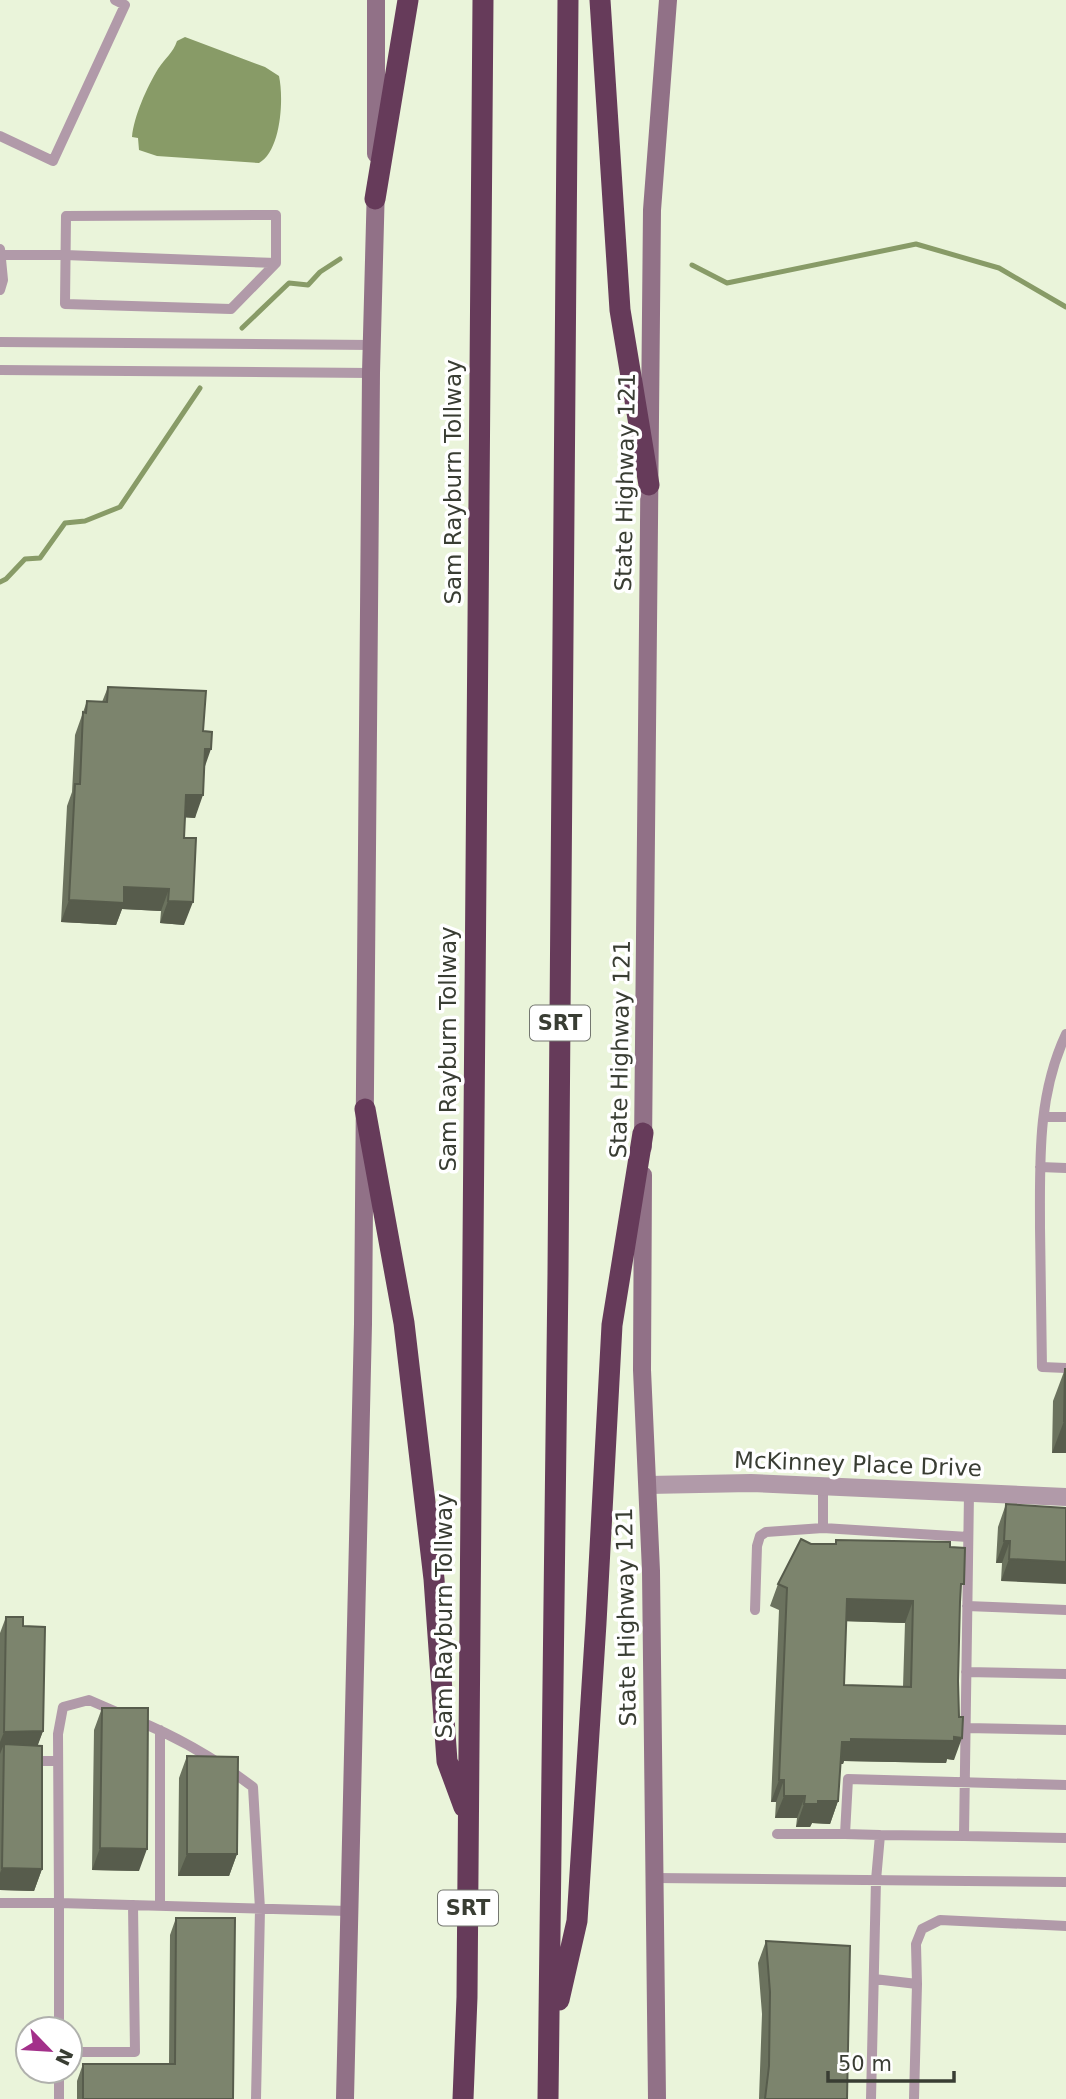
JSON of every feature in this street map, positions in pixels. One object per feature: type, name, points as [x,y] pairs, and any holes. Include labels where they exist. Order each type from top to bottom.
[{"type":"highway","points":[[375,199],[408,0]]},
{"type":"highway","name":"Sam Rayburn Tollway","points":[[463,2099],[467,1997],[483,0]]},
{"type":"highway","name":"SRT","points":[[548,2099],[568,0]]},
{"type":"highway","points":[[600,0],[620,310],[649,485]]},
{"type":"highway","points":[[365,1109],[404,1323],[434,1579],[447,1761],[468,1819]]},
{"type":"highway","points":[[549,2046],[577,1921],[612,1325],[643,1133]]},
{"type":"main road","points":[[345,2099],[363,1324],[376,0]]},
{"type":"main road","name":"State Highway 121","points":[[657,2099],[649,1485],[642,1370],[643,1133],[652,210],[668,0]]},
{"type":"street","name":"McKinney Place Drive","points":[[649,1485],[751,1483],[1066,1497]]},
{"type":"lane","points":[[0,136],[53,161],[125,5],[115,0]]},
{"type":"lane","points":[[276,215],[276,262],[231,309],[65,304],[65,255],[66,216],[276,215]]},
{"type":"lane","points":[[0,290],[3,280],[1,252],[276,262]]},
{"type":"lane","points":[[0,342],[372,345]]},
{"type":"lane","points":[[0,369],[372,373]]},
{"type":"lane","points":[[1066,1034],[1053,1061],[1044,1117],[1040,1167],[1042,1367],[1066,1368]]},
{"type":"lane","points":[[1053,1061],[1066,1061]]},
{"type":"lane","points":[[1044,1117],[1066,1117]]},
{"type":"lane","points":[[1040,1167],[1066,1168]]},
{"type":"lane","points":[[823,1486],[823,1528]]},
{"type":"lane","points":[[964,1836],[969,1493]]},
{"type":"lane","points":[[755,1609],[757,1546],[760,1536],[766,1531],[823,1528],[968,1537]]},
{"type":"lane","points":[[967,1606],[1066,1610]]},
{"type":"lane","points":[[966,1672],[1066,1674]]},
{"type":"lane","points":[[59,2015],[58,1734],[63,1707],[89,1700],[160,1730],[223,1765],[253,1787],[260,1909],[256,2099]]},
{"type":"lane","points":[[966,1728],[1066,1730]]},
{"type":"lane","points":[[160,1730],[160,1906]]},
{"type":"lane","points":[[23,1760],[58,1761]]},
{"type":"lane","points":[[845,1833],[848,1779],[1066,1785]]},
{"type":"lane","points":[[777,1833],[1066,1838]]},
{"type":"lane","points":[[871,2099],[876,1880],[880,1835]]},
{"type":"lane","points":[[654,1878],[1066,1882]]},
{"type":"lane","points":[[0,1903],[349,1911]]},
{"type":"lane","points":[[84,2052],[135,2052],[133,1905]]},
{"type":"lane","points":[[914,2099],[916,1944],[922,1929],[940,1920],[1066,1926]]},
{"type":"lane","points":[[874,1979],[917,1984]]},
{"type":"shaded area","points":[[185,37],[265,67],[279,76],[279,124],[272,148],[259,163],[157,156],[139,150],[138,138],[132,137],[142,102],[158,69],[177,41]]},
{"type":"building","points":[[108,687],[206,691],[203,731],[212,732],[211,749],[205,749],[203,795],[186,795],[184,838],[196,838],[193,902],[168,901],[169,889],[124,887],[124,903],[69,900],[75,784],[80,784],[83,712],[86,713],[87,701],[107,702]]},
{"type":"building","points":[[1065,1369],[1066,1421],[1064,1421]]},
{"type":"building","points":[[1006,1504],[1066,1508],[1066,1562],[1009,1559],[1010,1541],[1004,1541]]},
{"type":"building","points":[[801,1539],[811,1544],[836,1544],[836,1540],[950,1542],[950,1547],[965,1548],[964,1584],[961,1584],[960,1602],[958,1681],[959,1717],[963,1717],[962,1738],[954,1737],[954,1741],[851,1739],[851,1742],[842,1742],[838,1801],[804,1804],[805,1796],[784,1796],[784,1780],[779,1780],[787,1588],[778,1584]],"holes":[[[847,1599],[913,1601],[911,1687],[844,1685]]]},
{"type":"building","points":[[6,1617],[23,1617],[23,1626],[45,1627],[43,1731],[4,1732]]},
{"type":"building","points":[[102,1708],[148,1708],[147,1849],[100,1848]]},
{"type":"building","points":[[4,1744],[42,1746],[42,1869],[2,1868]]},
{"type":"building","points":[[187,1756],[238,1757],[237,1854],[187,1854]]},
{"type":"building","points":[[176,1918],[235,1918],[233,2099],[83,2099],[84,2064],[175,2064]]},
{"type":"building","points":[[766,1941],[850,1946],[847,2099],[765,2099],[769,2066],[770,1992]]},
{"type":"waterway","points":[[692,265],[727,283],[916,244],[999,268],[1066,307]]},
{"type":"waterway","points":[[242,328],[289,283],[308,285],[320,272],[340,259]]},
{"type":"waterway","points":[[0,582],[25,559],[40,558],[65,523],[85,521],[120,507],[200,388]]}]
